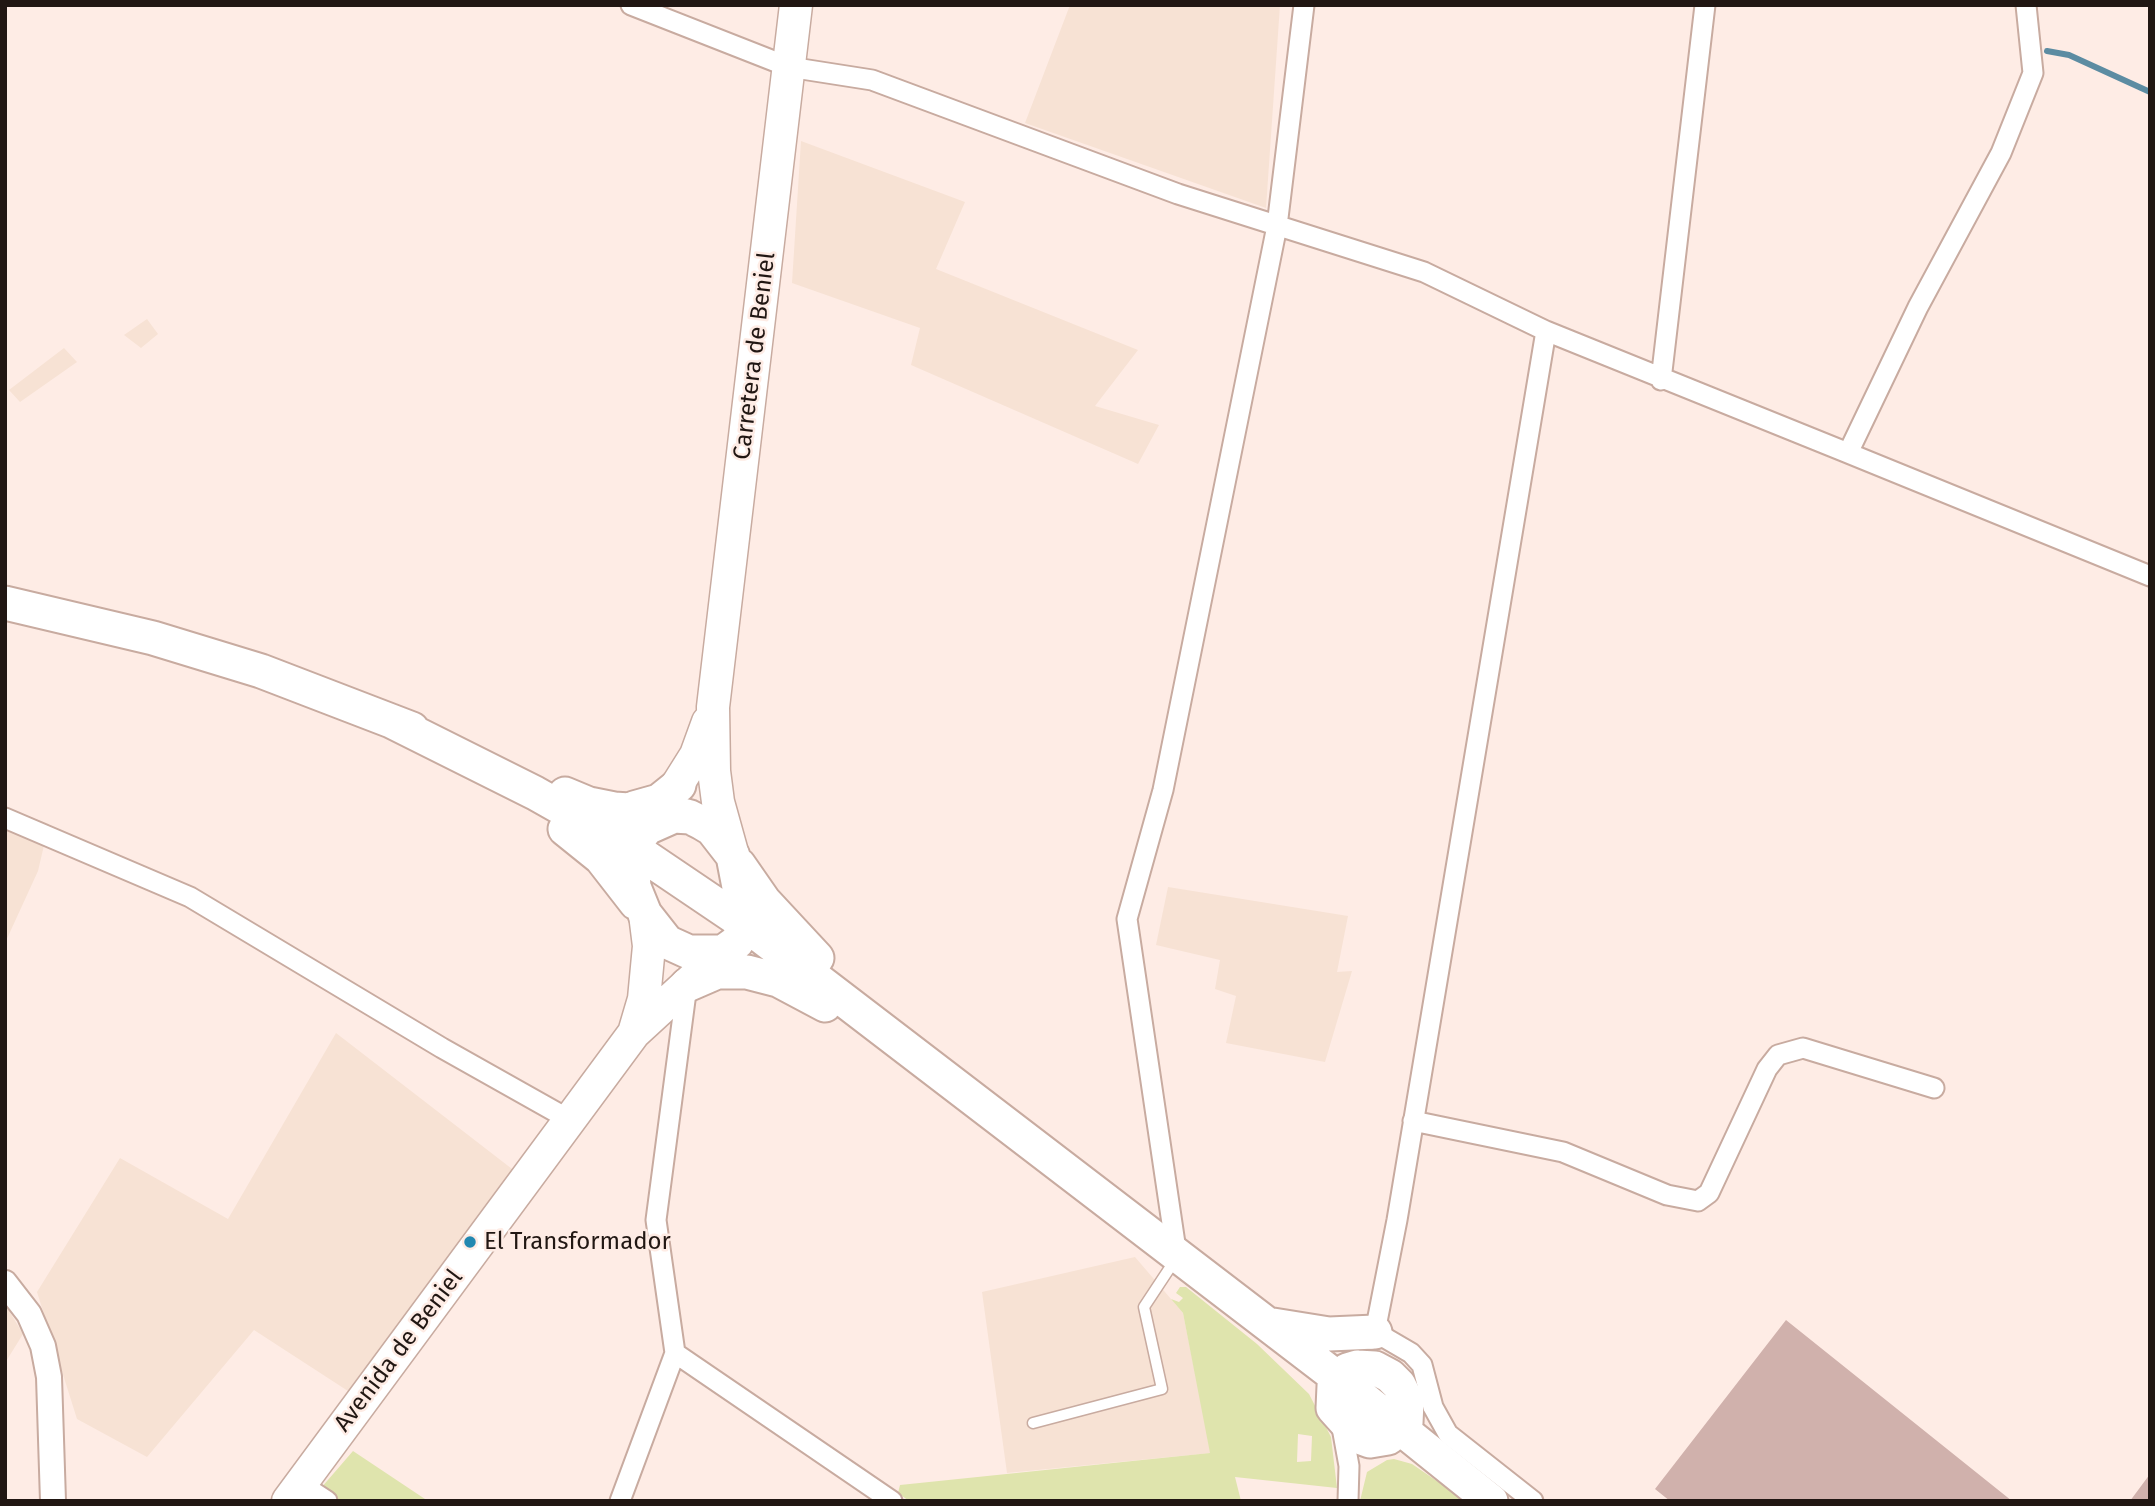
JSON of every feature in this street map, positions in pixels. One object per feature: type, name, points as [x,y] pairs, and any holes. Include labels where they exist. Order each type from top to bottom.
[{"type":"highway","points":[[5,603],[153,638],[261,671],[391,720],[589,804],[712,829],[764,901],[800,943],[955,1085]]},
{"type":"highway","points":[[391,720],[533,805],[570,832],[601,858],[660,935],[677,948],[778,980],[812,996],[955,1085]]},
{"type":"highway","points":[[645,914],[631,874],[657,816]]},
{"type":"highway","points":[[657,816],[743,922],[1257,1319],[1340,1394],[1392,1422],[1490,1501]]},
{"type":"highway","points":[[687,985],[716,972],[737,942],[743,922],[733,856]]},
{"type":"highway","points":[[1257,1319],[1301,1332],[1375,1332]]},
{"type":"highway","points":[[1340,1394],[1357,1367],[1375,1368],[1392,1422]]},
{"type":"main road","name":"Carretera de Beniel","points":[[713,707],[796,5]]},
{"type":"main road","points":[[657,816],[696,755],[713,707]]},
{"type":"main road","points":[[713,707],[714,771],[718,802],[733,856]]},
{"type":"main road","points":[[635,1033],[644,999],[649,946],[645,914]]},
{"type":"main road","points":[[635,1033],[687,985]]},
{"type":"main road","name":"Avenida de Beniel","points":[[294,1492],[635,1033]]},
{"type":"street","points":[[631,5],[789,67],[872,80],[1178,194],[1423,272],[1546,331],[1661,380],[2150,576]]},
{"type":"street","points":[[1177,1257],[1127,919],[1163,790],[1277,226],[1304,5]]},
{"type":"street","points":[[1661,380],[1705,5]]},
{"type":"street","points":[[1848,453],[1918,307],[2001,153],[2033,73],[2026,5]]},
{"type":"street","points":[[1349,1495],[1349,1466],[1340,1394],[1375,1332],[1546,331]]},
{"type":"street","points":[[5,818],[190,897],[418,1034],[570,1120]]},
{"type":"street","points":[[620,1501],[675,1353],[656,1220],[687,985]]},
{"type":"street","points":[[1413,1121],[1563,1152],[1667,1195],[1698,1201],[1709,1193],[1767,1069],[1778,1055],[1803,1048],[1934,1088]]},
{"type":"street","points":[[5,1283],[29,1314],[43,1346],[49,1377],[53,1501]]},
{"type":"street","points":[[1349,1495],[1392,1422],[1385,1362],[1375,1332]]},
{"type":"street","points":[[1375,1332],[1411,1353],[1422,1365],[1433,1407],[1447,1434],[1533,1501]]},
{"type":"street","points":[[675,1353],[892,1501]]},
{"type":"street","points":[[294,1492],[327,1501]]},
{"type":"lane","points":[[1032,1423],[1161,1389],[1144,1307],[1177,1257]]},
{"type":"shaded area","points":[[1070,5],[1280,5],[1266,208],[1025,123]]},
{"type":"shaded area","points":[[801,141],[965,202],[936,269],[1138,350],[1095,406],[1159,425],[1138,464],[911,365],[920,328],[792,283]]},
{"type":"shaded area","points":[[147,319],[158,334],[141,348],[124,335]]},
{"type":"shaded area","points":[[64,348],[77,362],[20,402],[9,390]]},
{"type":"shaded area","points":[[5,807],[49,824],[38,871],[5,943]]},
{"type":"shaded area","points":[[1168,887],[1348,916],[1337,972],[1352,971],[1325,1062],[1226,1043],[1236,996],[1215,989],[1220,960],[1156,945]]},
{"type":"shaded area","points":[[336,1033],[516,1172],[348,1391],[254,1330],[147,1457],[77,1419],[37,1292],[120,1158],[228,1219]]},
{"type":"shaded area","points":[[1135,1257],[1183,1313],[1211,1453],[1007,1473],[982,1292]]},
{"type":"shaded area","points":[[5,1304],[23,1334],[5,1363]]},
{"type":"green space","points":[[1180,1287],[1186,1287],[1257,1344],[1309,1394],[1331,1437],[1337,1488],[1235,1477],[1241,1501],[909,1501],[898,1493],[900,1485],[1210,1453],[1183,1313],[1171,1299],[1179,1302],[1183,1298],[1176,1293]],"holes":[[[1298,1434],[1312,1436],[1311,1461],[1297,1462]]]},
{"type":"green space","points":[[353,1451],[428,1501],[342,1501],[321,1488]]},
{"type":"green space","points":[[1387,1460],[1412,1464],[1466,1501],[1360,1501],[1367,1472]]},
{"type":"building","points":[[1786,1320],[2012,1501],[1670,1501],[1655,1489]]},
{"type":"building","points":[[2150,1474],[2150,1501],[2130,1501]]},
{"type":"waterway","points":[[2047,51],[2069,55],[2150,92]]},
{"type":"place","name":"El Transformador","points":[[470,1242]]}]
